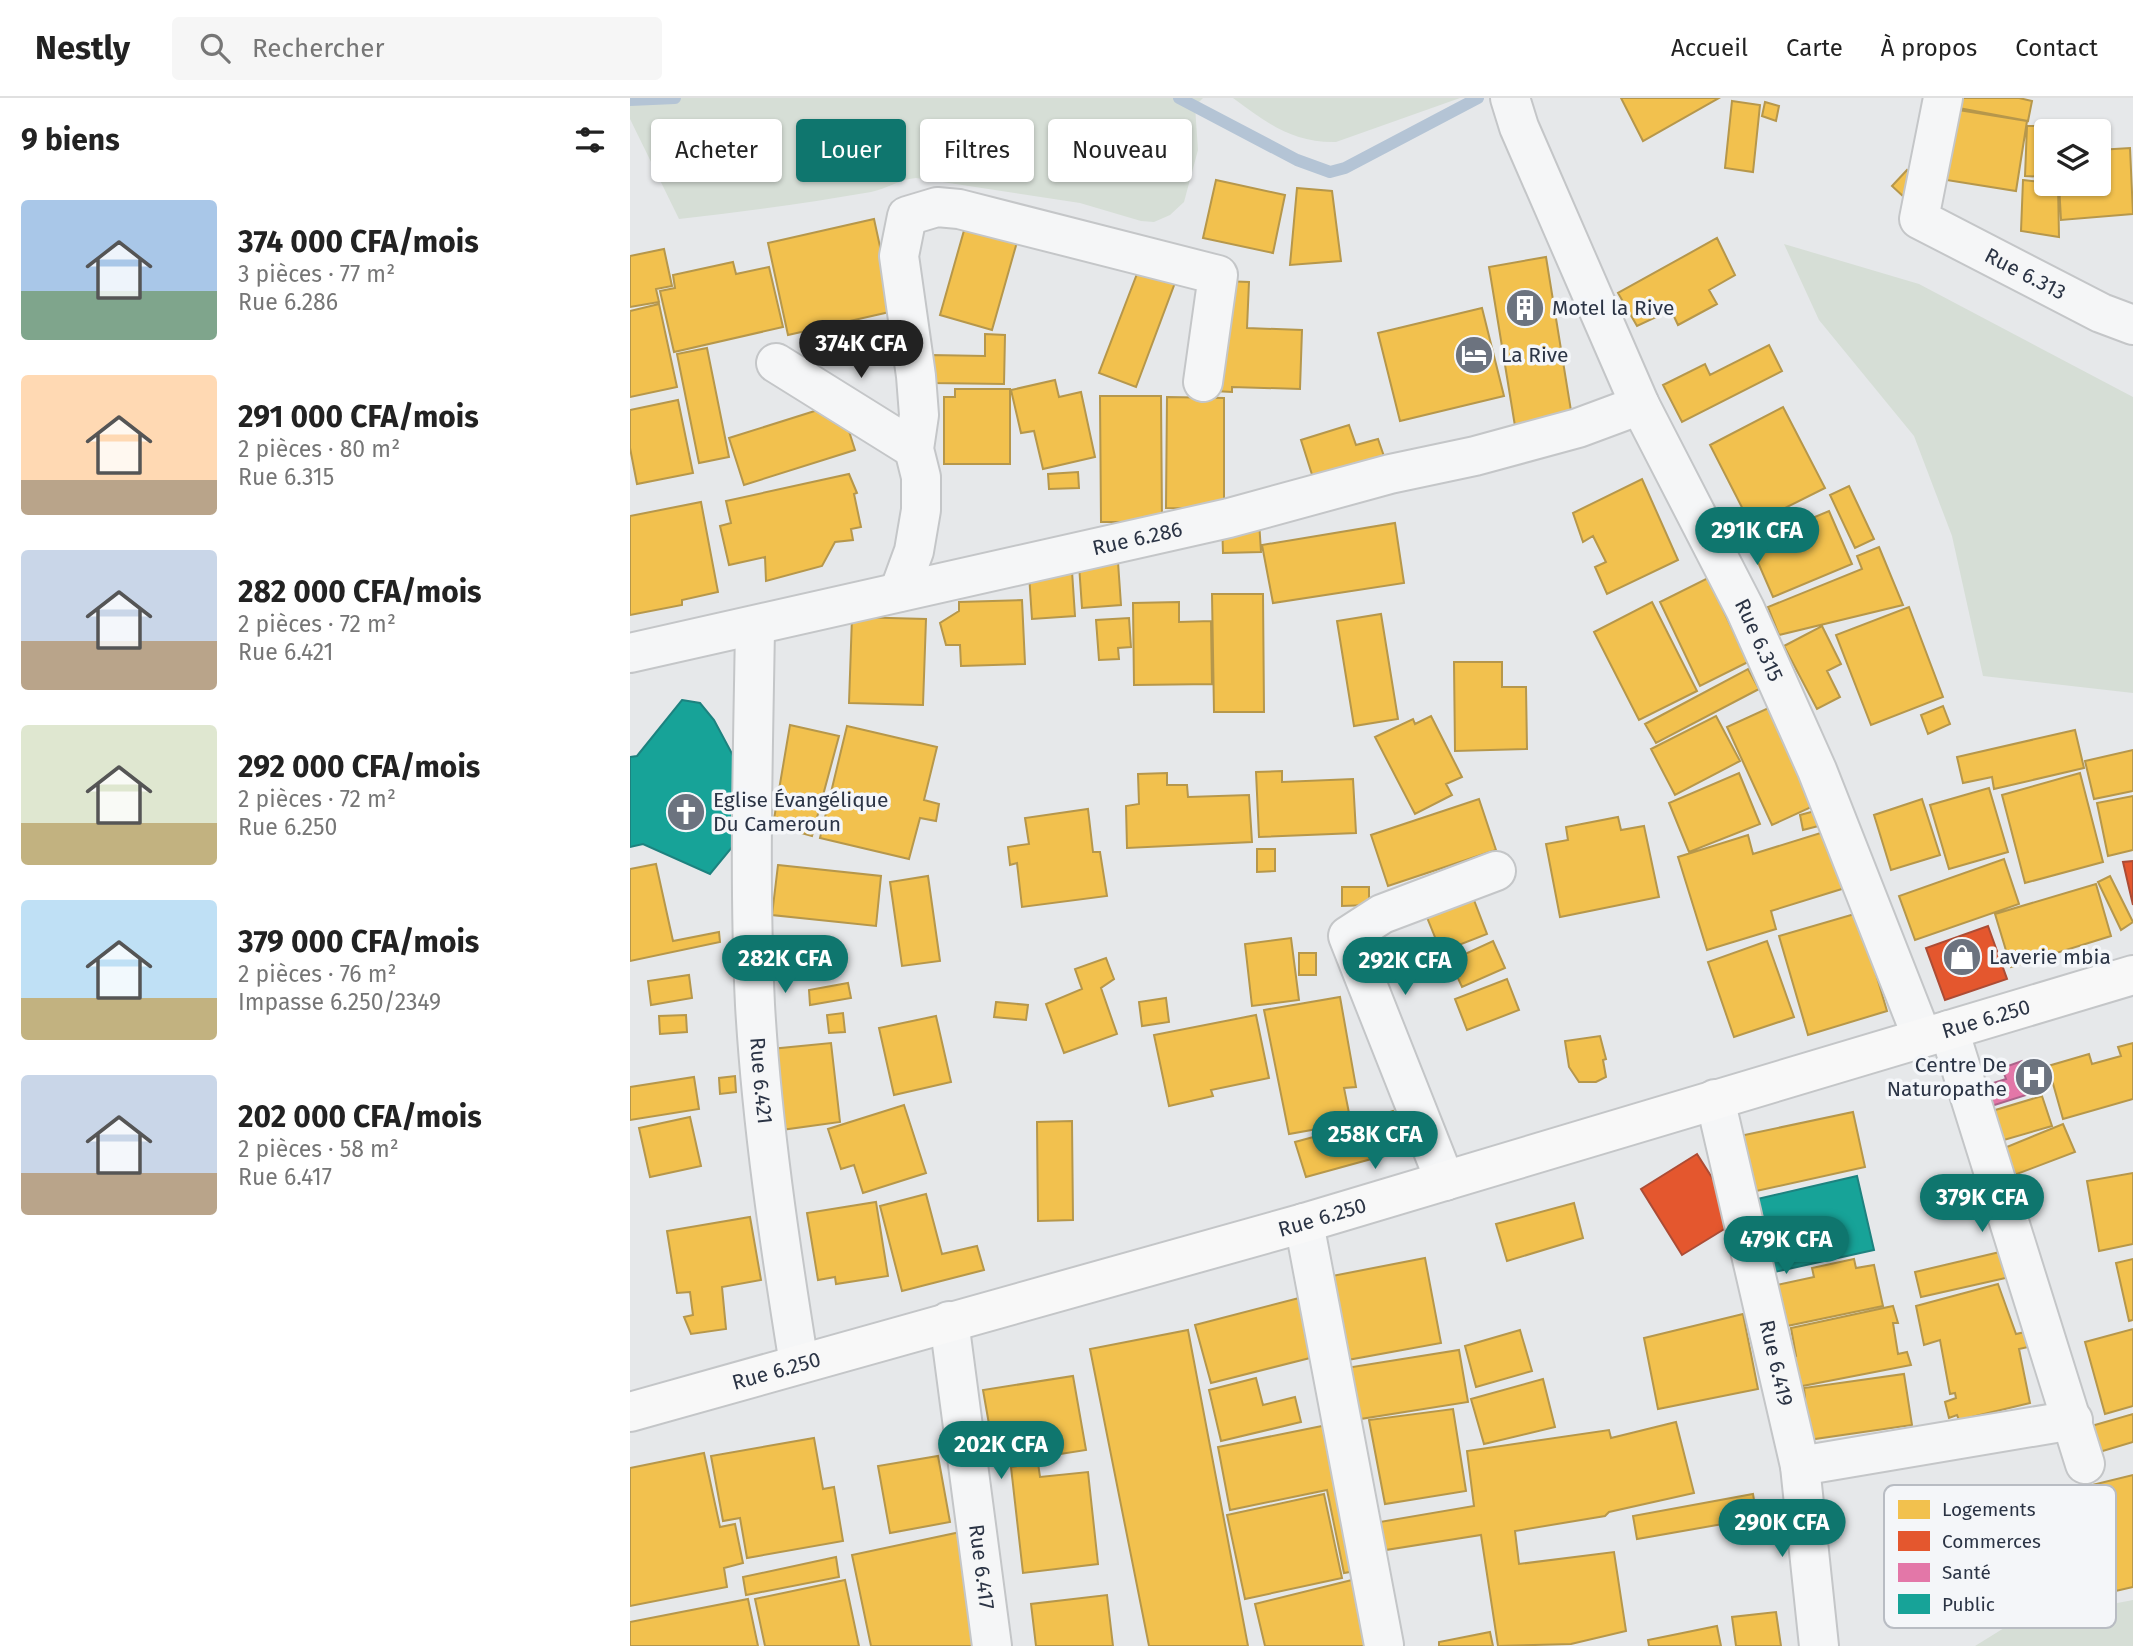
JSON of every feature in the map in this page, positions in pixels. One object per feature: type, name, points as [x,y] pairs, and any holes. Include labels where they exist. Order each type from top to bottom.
[{"type":"main road","name":"Rue 6.250","points":[[630,1412],[1304,1223],[2133,975]]},
{"type":"street","name":"Rue 6.313","points":[[1943,98],[1919,219],[2101,313],[2133,325]]},
{"type":"street","name":"Rue 6.315","points":[[1515,113],[1640,405],[1745,609],[1935,1034],[2073,1420],[2085,1464]]},
{"type":"street","points":[[899,592],[914,551],[921,510],[921,477],[914,449],[919,415],[917,389],[899,257],[907,216],[937,207],[960,208],[1218,275],[1203,382]]},
{"type":"street","points":[[776,363],[914,449]]},
{"type":"street","name":"Rue 6.286","points":[[630,653],[755,628],[899,592],[1229,518],[1390,474],[1475,456],[1578,428],[1640,405]]},
{"type":"street","name":"Rue 6.421","points":[[755,628],[752,933],[755,1008],[769,1153],[799,1364]]},
{"type":"street","points":[[1445,1181],[1348,936],[1382,914],[1496,871]]},
{"type":"street","name":"Rue 6.419","points":[[1715,1099],[1800,1466],[1819,1646]]},
{"type":"street","points":[[1304,1223],[1384,1645]]},
{"type":"street","name":"Rue 6.417","points":[[949,1321],[992,1646]]},
{"type":"street","points":[[1800,1466],[2073,1420]]},
{"type":"shaded area","points":[[630,98],[1203,98],[1195,106],[1198,150],[1192,172],[1192,119],[1048,119],[1048,182],[1189,182],[1184,202],[1170,215],[1154,222],[1141,221],[1080,203],[942,182],[1034,182],[1034,119],[920,119],[920,179],[906,180],[906,119],[796,119],[796,182],[900,182],[871,192],[679,219],[661,182],[782,182],[782,119],[651,119],[651,162],[630,119]]},
{"type":"shaded area","points":[[1233,98],[1460,98],[1336,142],[1306,139],[1281,130]]},
{"type":"shaded area","points":[[1784,244],[1919,284],[2133,397],[2133,693],[1983,676],[1952,536],[1914,436],[1819,320]]},
{"type":"shaded area","points":[[2133,1600],[2133,1646],[1975,1646],[2004,1628],[2116,1628],[2116,1603]]},
{"type":"building: Logements","points":[[1621,98],[1719,98],[1643,141]]},
{"type":"building: Logements","points":[[1949,98],[2019,98],[2032,101],[2028,121],[1948,106]]},
{"type":"building: Logements","points":[[1732,101],[1760,105],[1753,172],[1725,168]]},
{"type":"building: Logements","points":[[1765,102],[1779,106],[1776,121],[1762,116]]},
{"type":"building: Logements","points":[[1946,108],[2027,121],[2016,191],[1934,178]]},
{"type":"building: Logements","points":[[2027,126],[2034,126],[2034,176],[2025,176]]},
{"type":"building: Logements","points":[[2130,148],[2133,214],[2061,220],[2060,196],[2111,196],[2111,149]]},
{"type":"building: Logements","points":[[1907,170],[1920,182],[1905,198],[1892,186]]},
{"type":"building: Logements","points":[[1216,180],[1285,195],[1273,253],[1203,238]]},
{"type":"building: Logements","points":[[2023,180],[2034,181],[2034,196],[2058,196],[2059,237],[2021,231]]},
{"type":"building: Logements","points":[[1297,188],[1332,191],[1341,261],[1290,265]]},
{"type":"building: Logements","points":[[874,219],[894,311],[788,335],[768,243]]},
{"type":"building: Logements","points":[[965,227],[1017,242],[992,330],[940,315]]},
{"type":"building: Logements","points":[[1717,238],[1735,275],[1709,290],[1717,304],[1678,325],[1671,310],[1637,326],[1618,293]]},
{"type":"building: Logements","points":[[664,249],[672,286],[656,289],[659,302],[630,307],[630,256]]},
{"type":"building: Logements","name":"Motel la Rive","points":[[1546,257],[1572,417],[1515,426],[1489,267]]},
{"type":"building: Logements","points":[[733,262],[736,274],[769,267],[783,327],[674,352],[660,291],[675,288],[673,275]]},
{"type":"building: Logements","points":[[1140,266],[1176,280],[1136,387],[1099,373]]},
{"type":"building: Logements","points":[[1222,281],[1249,282],[1247,328],[1302,330],[1300,389],[1232,387],[1232,392],[1214,391]]},
{"type":"building: Logements","points":[[659,304],[677,387],[630,397],[630,311]]},
{"type":"building: Logements","points":[[1482,308],[1504,396],[1400,421],[1378,333]]},
{"type":"building: Logements","points":[[985,334],[1005,335],[1004,384],[931,383],[931,355],[985,356]]},
{"type":"building: Logements","points":[[1769,345],[1782,371],[1682,422],[1663,385],[1705,364],[1710,375]]},
{"type":"building: Logements","points":[[707,348],[729,457],[699,463],[677,354]]},
{"type":"building: Logements","points":[[1055,380],[1059,397],[1081,392],[1095,457],[1043,469],[1034,431],[1021,433],[1011,390]]},
{"type":"building: Logements","points":[[955,389],[1010,389],[1010,464],[944,464],[944,397],[955,397]]},
{"type":"building: Logements","points":[[1100,396],[1161,396],[1162,522],[1101,522]]},
{"type":"building: Logements","points":[[1167,397],[1224,398],[1224,509],[1166,508]]},
{"type":"building: Logements","points":[[678,400],[693,473],[637,484],[630,448],[630,410]]},
{"type":"building: Logements","points":[[840,403],[855,450],[744,485],[729,438]]},
{"type":"building: Logements","points":[[1783,407],[1825,488],[1751,525],[1710,445]]},
{"type":"building: Logements","points":[[1349,425],[1356,445],[1378,439],[1386,462],[1315,484],[1301,440]]},
{"type":"building: Logements","points":[[1078,472],[1079,488],[1049,489],[1048,474]]},
{"type":"building: Logements","points":[[849,474],[857,493],[854,494],[861,527],[851,529],[853,540],[835,542],[822,566],[766,581],[765,557],[729,565],[720,526],[731,523],[726,501]]},
{"type":"building: Logements","points":[[1642,479],[1678,560],[1607,594],[1595,567],[1606,562],[1593,536],[1583,542],[1573,513]]},
{"type":"building: Logements","points":[[1849,486],[1874,539],[1855,548],[1830,495]]},
{"type":"building: Logements","points":[[701,502],[718,592],[682,600],[682,605],[630,615],[630,516]]},
{"type":"building: Logements","points":[[1829,511],[1852,564],[1773,597],[1750,544]]},
{"type":"building: Logements","points":[[1259,521],[1261,552],[1223,553],[1222,522]]},
{"type":"building: Logements","points":[[1395,523],[1404,583],[1273,603],[1262,545]]},
{"type":"building: Logements","points":[[1879,547],[1903,605],[1779,635],[1768,607],[1862,569],[1857,556]]},
{"type":"building: Logements","points":[[1118,562],[1121,605],[1082,608],[1079,565]]},
{"type":"building: Logements","points":[[1072,571],[1075,616],[1032,619],[1029,574]]},
{"type":"building: Logements","points":[[1708,578],[1748,662],[1700,686],[1660,602]]},
{"type":"building: Logements","points":[[1212,594],[1263,594],[1264,712],[1214,712]]},
{"type":"building: Logements","points":[[1022,600],[1025,664],[961,666],[960,645],[946,645],[940,623],[959,611],[959,602]]},
{"type":"building: Logements","points":[[1179,602],[1179,622],[1211,621],[1212,684],[1134,685],[1133,603]]},
{"type":"building: Logements","points":[[1652,602],[1697,691],[1639,720],[1594,632]]},
{"type":"building: Logements","points":[[1909,607],[1943,697],[1871,725],[1836,635]]},
{"type":"building: Logements","points":[[1381,614],[1398,719],[1354,726],[1337,621]]},
{"type":"building: Logements","points":[[852,617],[926,619],[923,705],[849,703]]},
{"type":"building: Logements","points":[[1129,618],[1131,647],[1118,648],[1119,659],[1099,660],[1096,620]]},
{"type":"building: Logements","points":[[1822,626],[1841,664],[1827,671],[1840,697],[1817,709],[1784,646]]},
{"type":"building: Logements","points":[[1454,662],[1502,662],[1502,687],[1526,687],[1527,749],[1455,751]]},
{"type":"building: Logements","points":[[1748,669],[1759,689],[1656,743],[1645,724]]},
{"type":"building: Logements","points":[[1775,705],[1820,803],[1772,825],[1727,727]]},
{"type":"building: Logements","points":[[1943,706],[1950,724],[1928,734],[1921,715]]},
{"type":"building: Logements","points":[[1431,716],[1462,777],[1446,784],[1452,795],[1415,814],[1375,737],[1413,719],[1415,724]]},
{"type":"building: Logements","points":[[1716,716],[1740,761],[1675,795],[1651,749]]},
{"type":"building: Logements","points":[[790,725],[839,736],[812,836],[773,825]]},
{"type":"building: Logements","points":[[847,726],[937,747],[924,800],[939,804],[936,821],[920,818],[909,859],[820,838]]},
{"type":"building: Logements","points":[[2075,730],[2084,768],[1994,789],[1992,777],[1963,783],[1957,757]]},
{"type":"building: Logements","points":[[2133,750],[2133,791],[2094,799],[2085,761]]},
{"type":"building: Logements","points":[[1282,771],[1282,782],[1353,779],[1356,833],[1259,837],[1256,772]]},
{"type":"building: Logements","points":[[1167,773],[1167,785],[1187,785],[1188,797],[1249,795],[1252,842],[1127,848],[1126,806],[1139,804],[1138,774]]},
{"type":"building: Logements","points":[[1739,773],[1760,824],[1689,852],[1669,803]]},
{"type":"building: Logements","points":[[2080,773],[2103,862],[2025,883],[2002,795]]},
{"type":"building: Logements","points":[[1989,788],[2008,852],[1949,869],[1930,805]]},
{"type":"building: Logements","points":[[2133,796],[2133,850],[2108,856],[2097,803]]},
{"type":"building: Logements","points":[[1479,799],[1496,850],[1388,886],[1371,835]]},
{"type":"building: Logements","points":[[1922,799],[1940,855],[1891,870],[1874,815]]},
{"type":"building: Logements","points":[[1826,808],[1830,823],[1803,830],[1800,815]]},
{"type":"building: Logements","points":[[1088,809],[1093,852],[1100,852],[1107,896],[1022,907],[1017,863],[1010,865],[1008,847],[1029,844],[1025,818]]},
{"type":"building: Logements","points":[[1618,817],[1621,830],[1644,826],[1659,897],[1560,917],[1546,844],[1568,840],[1566,827]]},
{"type":"building: Logements","points":[[1827,831],[1845,888],[1771,911],[1776,929],[1707,950],[1678,857],[1748,835],[1753,854]]},
{"type":"building: Logements","points":[[1257,849],[1275,849],[1275,871],[1257,872]]},
{"type":"building: Logements","points":[[2004,859],[2019,904],[1915,940],[1899,896]]},
{"type":"building: Logements","points":[[656,864],[673,941],[719,932],[720,942],[630,961],[630,869]]},
{"type":"building: Logements","points":[[778,865],[881,876],[876,926],[772,915]]},
{"type":"building: Logements","points":[[928,876],[940,961],[902,966],[890,882]]},
{"type":"building: Logements","points":[[2110,876],[2133,922],[2121,930],[2098,882]]},
{"type":"building: Logements","points":[[1467,882],[1487,934],[1441,952],[1420,900]]},
{"type":"building: Logements","points":[[2096,884],[2111,936],[2011,967],[1995,914]]},
{"type":"building: Logements","points":[[1342,887],[1369,887],[1369,905],[1342,906]]},
{"type":"building: Logements","points":[[1858,913],[1887,1011],[1808,1035],[1779,936]]},
{"type":"building: Logements","points":[[1291,938],[1299,1000],[1252,1006],[1245,944]]},
{"type":"building: Logements","points":[[1493,941],[1505,968],[1462,987],[1450,961]]},
{"type":"building: Logements","points":[[1767,941],[1794,1017],[1734,1037],[1708,962]]},
{"type":"building: Logements","points":[[1299,953],[1316,953],[1316,975],[1299,975]]},
{"type":"building: Logements","points":[[1106,958],[1114,979],[1101,988],[1117,1034],[1064,1053],[1046,1004],[1082,989],[1075,969]]},
{"type":"building: Logements","points":[[689,975],[692,998],[651,1005],[648,981]]},
{"type":"building: Logements","points":[[1507,979],[1519,1010],[1467,1030],[1455,999]]},
{"type":"building: Logements","points":[[848,983],[851,998],[810,1005],[809,990]]},
{"type":"building: Logements","points":[[1340,997],[1356,1087],[1344,1088],[1351,1123],[1289,1134],[1264,1010]]},
{"type":"building: Logements","points":[[1166,998],[1169,1022],[1142,1026],[1139,1002]]},
{"type":"building: Logements","points":[[996,1002],[1028,1005],[1026,1020],[994,1017]]},
{"type":"building: Logements","points":[[843,1013],[845,1032],[829,1033],[827,1015]]},
{"type":"building: Logements","points":[[686,1015],[687,1032],[660,1034],[659,1016]]},
{"type":"building: Logements","points":[[1256,1015],[1269,1078],[1211,1090],[1213,1096],[1169,1106],[1154,1035]]},
{"type":"building: Logements","points":[[936,1016],[951,1082],[894,1095],[879,1028]]},
{"type":"building: Logements","points":[[1600,1036],[1606,1059],[1603,1060],[1606,1077],[1596,1082],[1579,1082],[1569,1067],[1565,1041]]},
{"type":"building: Logements","points":[[831,1043],[840,1122],[781,1130],[771,1049]]},
{"type":"building: Logements","points":[[2133,1043],[2133,1099],[2063,1119],[2048,1066],[2089,1054],[2092,1064],[2121,1056],[2118,1047]]},
{"type":"building: Logements","points":[[735,1076],[736,1092],[720,1094],[719,1078]]},
{"type":"building: Logements","points":[[694,1077],[699,1109],[630,1120],[630,1087]]},
{"type":"building: Logements","points":[[2042,1096],[2052,1126],[1990,1144],[1982,1114]]},
{"type":"building: Logements","points":[[904,1105],[926,1173],[863,1193],[854,1165],[841,1169],[828,1129]]},
{"type":"building: Logements","points":[[1393,1111],[1410,1147],[1382,1157],[1370,1119]]},
{"type":"building: Logements","points":[[1853,1112],[1865,1167],[1747,1193],[1735,1137]]},
{"type":"building: Logements","points":[[690,1117],[701,1166],[650,1177],[639,1128]]},
{"type":"building: Logements","points":[[1072,1121],[1073,1220],[1038,1221],[1037,1122]]},
{"type":"building: Logements","points":[[1365,1123],[1375,1158],[1306,1177],[1295,1142]]},
{"type":"building: Logements","points":[[2063,1124],[2075,1152],[2009,1177],[1997,1151]]},
{"type":"building: Logements","points":[[2133,1173],[2133,1244],[2099,1251],[2087,1181]]},
{"type":"building: Logements","points":[[926,1194],[942,1254],[977,1246],[984,1270],[902,1291],[880,1206]]},
{"type":"building: Logements","points":[[876,1202],[888,1276],[836,1284],[835,1277],[818,1280],[807,1213]]},
{"type":"building: Logements","points":[[1574,1203],[1583,1238],[1507,1261],[1496,1224]]},
{"type":"building: Logements","points":[[750,1217],[761,1280],[722,1287],[726,1329],[691,1334],[684,1317],[693,1315],[690,1292],[677,1293],[667,1231]]},
{"type":"building: Logements","points":[[2004,1251],[2010,1277],[1921,1297],[1915,1272]]},
{"type":"building: Logements","points":[[1425,1258],[1441,1343],[1342,1361],[1327,1277]]},
{"type":"building: Logements","points":[[1854,1259],[1856,1268],[1874,1265],[1883,1306],[1787,1326],[1777,1285],[1814,1277],[1812,1268]]},
{"type":"building: Logements","points":[[2133,1259],[2133,1320],[2129,1321],[2116,1263]]},
{"type":"building: Logements","points":[[1998,1284],[2016,1334],[2025,1332],[2028,1347],[2019,1349],[2030,1403],[1959,1420],[1957,1415],[1949,1418],[1945,1402],[1956,1398],[1955,1393],[1950,1394],[1940,1340],[1924,1345],[1916,1306]]},
{"type":"building: Logements","points":[[1299,1298],[1314,1357],[1211,1383],[1195,1325]]},
{"type":"building: Logements","points":[[1893,1306],[1898,1323],[1893,1323],[1898,1354],[1907,1352],[1911,1365],[1792,1388],[1786,1358],[1796,1356],[1791,1328]]},
{"type":"building: Logements","points":[[1743,1314],[1758,1389],[1658,1409],[1644,1338]]},
{"type":"building: Logements","points":[[2133,1329],[2133,1406],[2105,1414],[2085,1342]]},
{"type":"building: Logements","points":[[1188,1330],[1248,1646],[1149,1646],[1090,1349]]},
{"type":"building: Logements","points":[[1520,1330],[1532,1371],[1476,1387],[1465,1346]]},
{"type":"building: Logements","points":[[1459,1350],[1468,1402],[1354,1420],[1346,1368]]},
{"type":"building: Logements","points":[[1904,1374],[1912,1425],[1801,1441],[1794,1400],[1805,1398],[1804,1388]]},
{"type":"building: Logements","points":[[1073,1376],[1086,1450],[996,1464],[983,1390]]},
{"type":"building: Logements","points":[[1256,1378],[1263,1405],[1295,1397],[1301,1422],[1221,1441],[1209,1390]]},
{"type":"building: Logements","points":[[1543,1379],[1555,1427],[1484,1444],[1471,1399]]},
{"type":"building: Logements","points":[[1453,1409],[1466,1491],[1385,1504],[1369,1420]]},
{"type":"building: Logements","points":[[2133,1414],[2133,1442],[2096,1453],[2088,1427]]},
{"type":"building: Logements","points":[[1676,1422],[1694,1493],[1609,1512],[1605,1516],[1515,1531],[1519,1564],[1614,1552],[1626,1631],[1571,1644],[1498,1646],[1481,1535],[1373,1552],[1368,1524],[1474,1506],[1467,1451],[1609,1430],[1611,1438]]},
{"type":"building: Logements","points":[[1337,1423],[1367,1569],[1344,1573],[1327,1490],[1230,1510],[1218,1447]]},
{"type":"building: Logements","points":[[814,1438],[823,1489],[834,1487],[843,1541],[747,1558],[740,1518],[723,1521],[711,1456]]},
{"type":"building: Logements","points":[[704,1453],[720,1527],[735,1524],[743,1563],[724,1568],[727,1587],[630,1606],[630,1468]]},
{"type":"building: Logements","points":[[938,1456],[950,1522],[890,1533],[878,1466]]},
{"type":"building: Logements","points":[[1038,1463],[1040,1477],[1088,1472],[1098,1564],[1023,1573],[1011,1467]]},
{"type":"building: Logements","points":[[2133,1475],[2133,1587],[2116,1591],[2116,1485],[2092,1485]]},
{"type":"building: Logements","points":[[1324,1494],[1342,1578],[1245,1599],[1227,1515]]},
{"type":"building: Logements","points":[[1753,1494],[1757,1518],[1637,1539],[1633,1516]]},
{"type":"building: Logements","points":[[965,1531],[989,1646],[871,1646],[852,1555]]},
{"type":"building: Logements","points":[[836,1557],[839,1577],[746,1595],[743,1577]]},
{"type":"building: Logements","points":[[1360,1578],[1376,1646],[1265,1646],[1255,1604]]},
{"type":"building: Logements","points":[[845,1580],[859,1646],[765,1646],[755,1599]]},
{"type":"building: Logements","points":[[1107,1595],[1113,1646],[1036,1646],[1031,1604]]},
{"type":"building: Logements","points":[[748,1599],[758,1646],[630,1646],[630,1622]]},
{"type":"building: Logements","points":[[1776,1612],[1781,1646],[1736,1646],[1732,1617]]},
{"type":"building: Logements","points":[[1717,1626],[1721,1646],[1649,1646],[1648,1640]]},
{"type":"building: Logements","points":[[1490,1632],[1493,1646],[1439,1646],[1439,1642]]},
{"type":"building: Commerces","points":[[2133,861],[2133,905],[2123,862]]},
{"type":"building: Commerces","points":[[1988,926],[2007,979],[1945,1000],[1926,948]]},
{"type":"building: Commerces","points":[[1697,1154],[1739,1220],[1682,1255],[1641,1189]]},
{"type":"building: Santé","points":[[2022,1061],[2026,1073],[2042,1068],[2048,1088],[1985,1108],[1978,1088],[2006,1079],[2002,1068]]},
{"type":"building: Public","points":[[682,700],[700,703],[714,720],[737,763],[738,840],[710,874],[643,844],[630,847],[630,757],[637,756]]},
{"type":"building: Public","points":[[1857,1176],[1874,1250],[1770,1273],[1753,1200]]},
{"type":"waterway","points":[[630,100],[675,98]]},
{"type":"waterway","points":[[1179,98],[1297,160],[1330,172],[1345,168],[1478,98]]},
{"type":"place","name":"Motel la Rive","points":[[1525,308]]},
{"type":"place","name":"La Rive","points":[[1474,355]]},
{"type":"place","name":"Eglise Évangélique Du Cameroun","points":[[686,812]]},
{"type":"place","name":"Laverie mbia","points":[[1962,957]]},
{"type":"place","name":"Centre De Naturopathe","points":[[2034,1077]]}]
